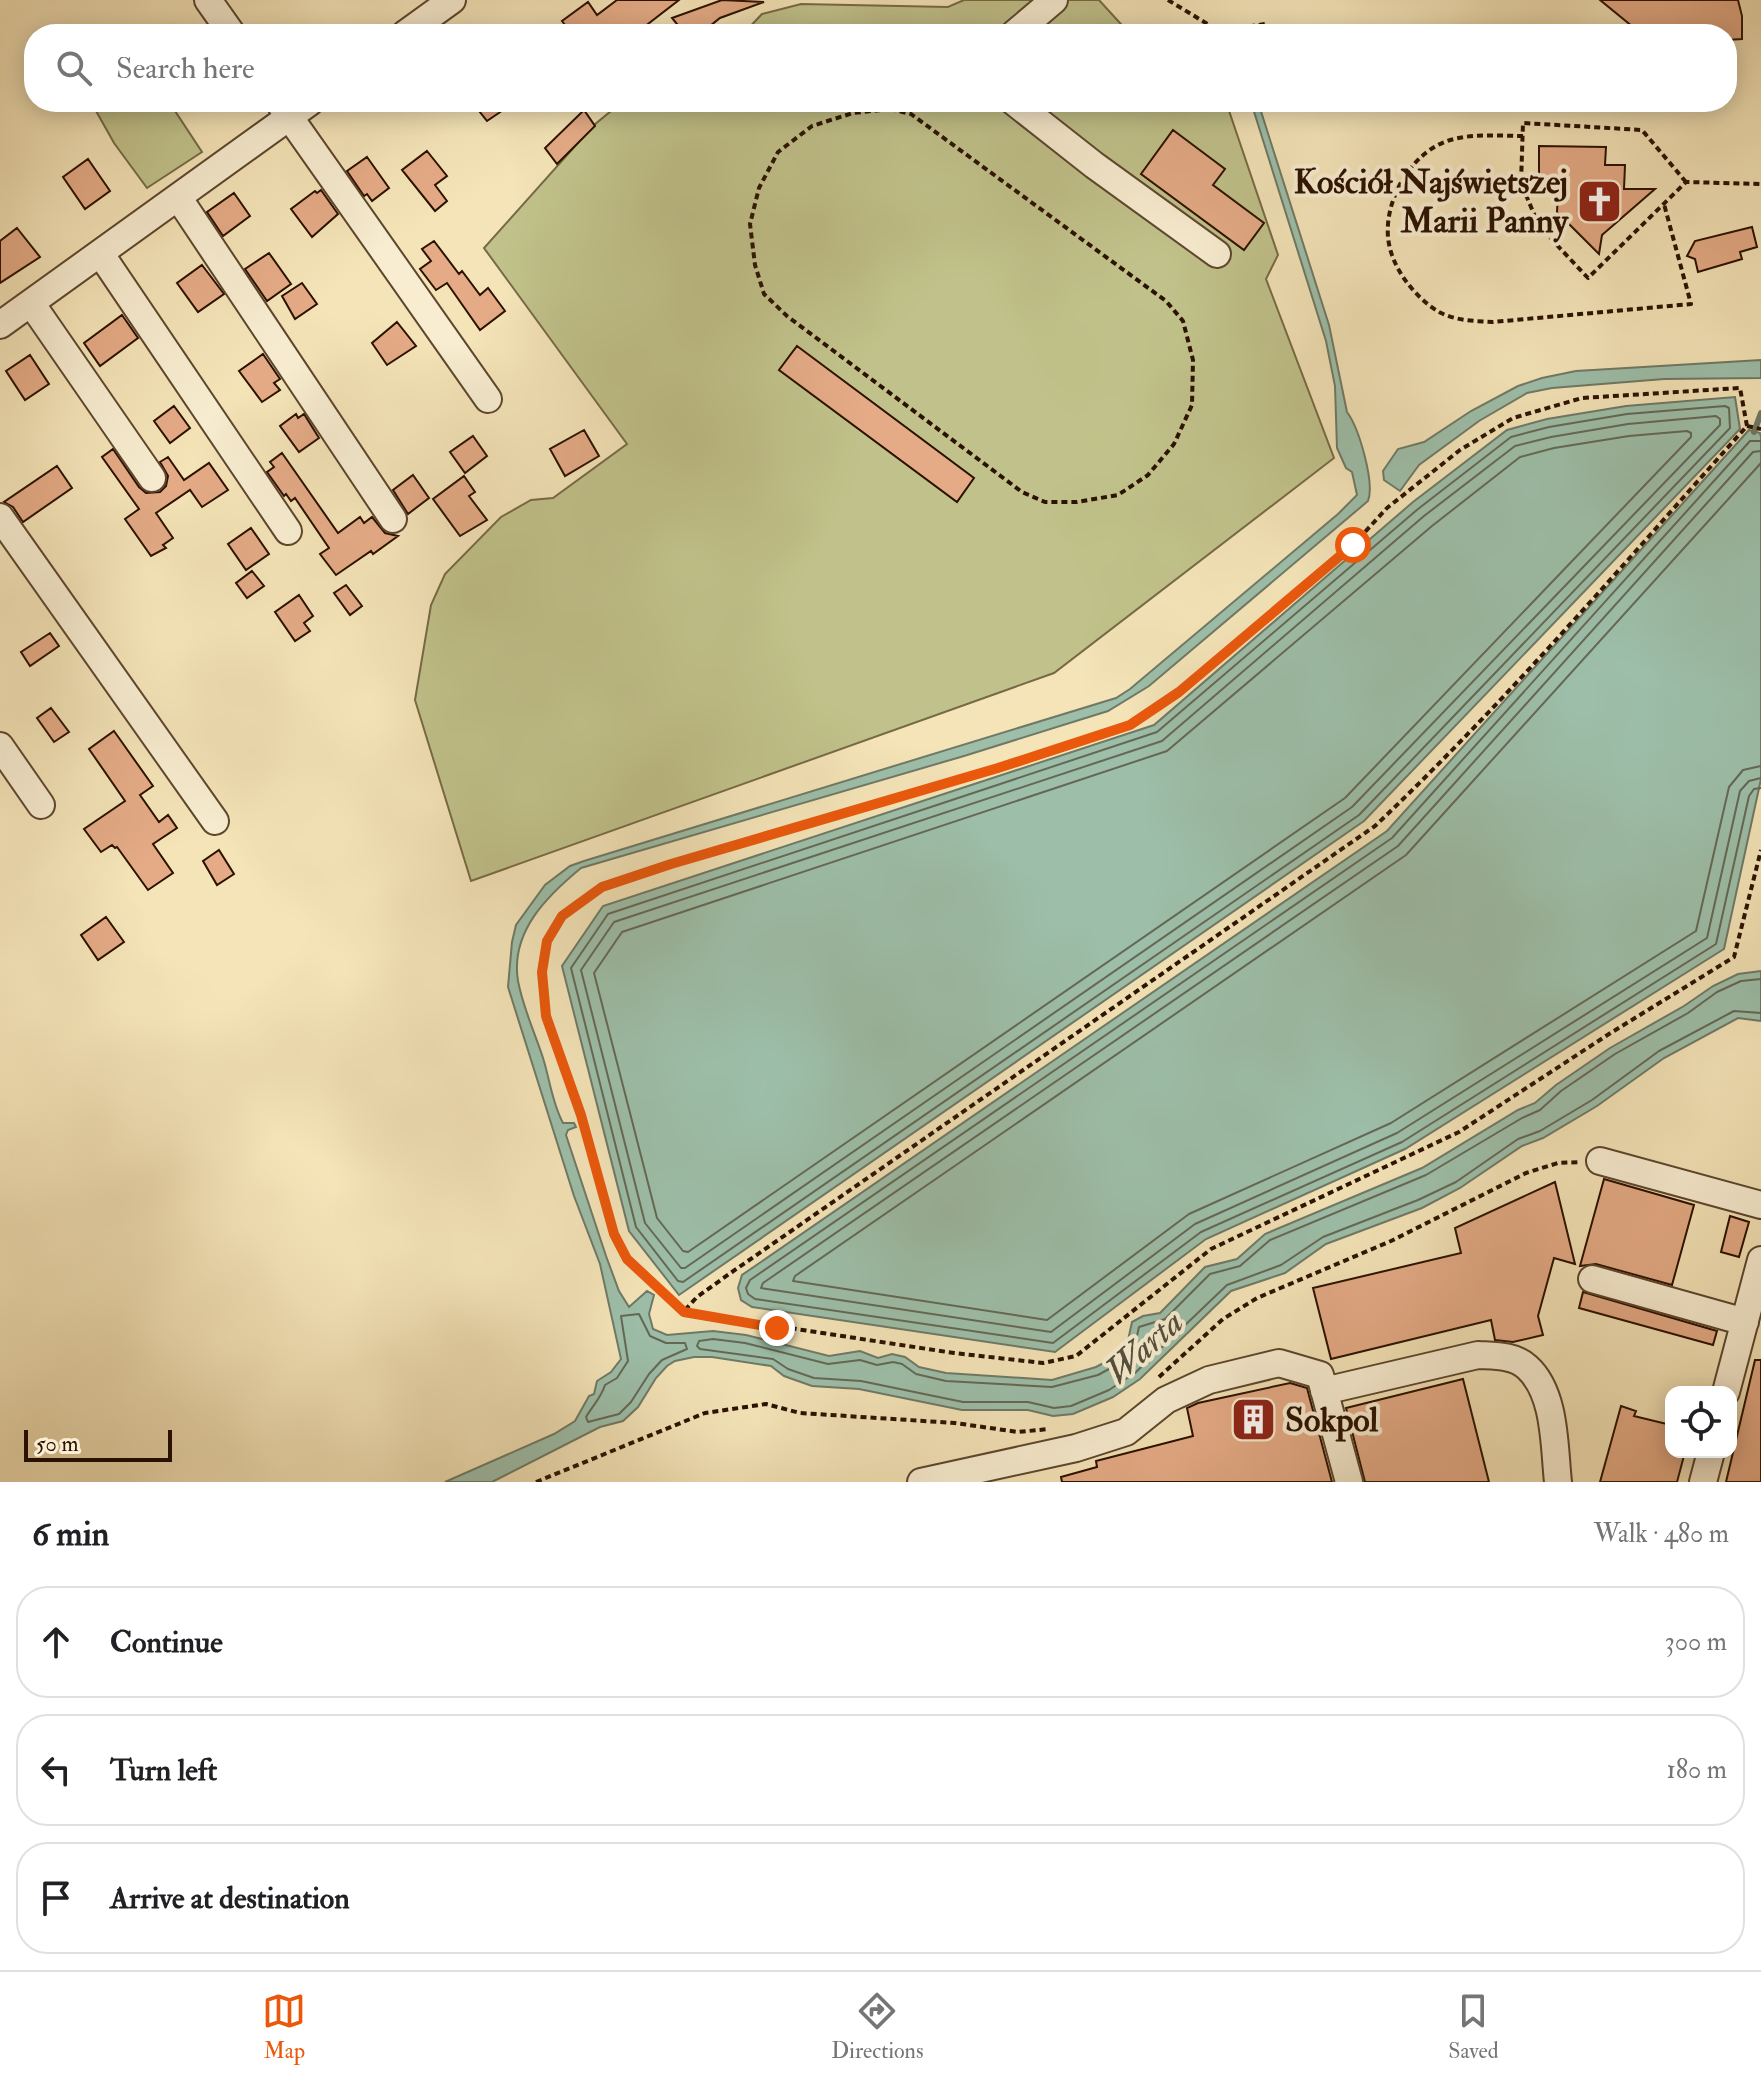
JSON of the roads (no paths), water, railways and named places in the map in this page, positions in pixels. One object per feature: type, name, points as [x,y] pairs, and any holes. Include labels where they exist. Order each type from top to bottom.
[{"type":"street","points":[[208,0],[225,24]]},
{"type":"street","points":[[419,24],[452,0]]},
{"type":"street","points":[[1026,24],[1054,0]]},
{"type":"street","points":[[0,325],[178,197],[287,112]]},
{"type":"street","points":[[296,112],[488,399]]},
{"type":"street","points":[[1027,112],[1217,254]]},
{"type":"street","points":[[178,197],[393,519]]},
{"type":"street","points":[[100,253],[288,531]]},
{"type":"street","points":[[31,303],[152,478]]},
{"type":"street","points":[[0,517],[215,821]]},
{"type":"street","points":[[0,746],[41,805]]},
{"type":"street","points":[[1600,1161],[1761,1205]]},
{"type":"street","points":[[1728,1386],[1761,1260]]},
{"type":"street","points":[[1592,1279],[1745,1322]]},
{"type":"street","points":[[1324,1391],[1478,1355],[1503,1356],[1526,1365],[1543,1387],[1558,1482]]},
{"type":"street","points":[[921,1482],[1076,1448],[1126,1432],[1166,1400],[1209,1380],[1279,1363],[1320,1375],[1349,1482]]},
{"type":"street","points":[[1703,1482],[1709,1458]]},
{"type":"water","name":"Warta","points":[[1254,112],[1261,112],[1329,325],[1347,412],[1368,469],[1368,501],[1149,686],[1108,711],[581,868],[544,903],[525,931],[517,963],[518,981],[559,1115],[563,1123],[574,1123],[576,1127],[568,1130],[566,1135],[606,1256],[619,1291],[629,1307],[647,1291],[654,1295],[649,1314],[653,1329],[667,1335],[713,1331],[746,1335],[829,1356],[860,1351],[878,1358],[892,1354],[905,1357],[919,1367],[946,1373],[1052,1380],[1096,1367],[1115,1357],[1127,1345],[1132,1322],[1160,1313],[1205,1267],[1237,1259],[1265,1234],[1422,1168],[1518,1110],[1535,1103],[1610,1048],[1713,986],[1738,974],[1761,971],[1761,1021],[1738,1018],[1664,1058],[1597,1106],[1543,1138],[1522,1146],[1460,1188],[1422,1208],[1326,1244],[1285,1273],[1231,1291],[1140,1379],[1113,1397],[1073,1414],[1053,1416],[1028,1410],[962,1410],[859,1389],[812,1386],[784,1376],[771,1366],[694,1357],[667,1366],[638,1407],[623,1421],[600,1427],[492,1482],[445,1482],[554,1434],[575,1421],[589,1396],[594,1394],[597,1381],[611,1372],[621,1359],[600,1264],[574,1196],[508,987],[516,925],[545,885],[570,866],[584,861],[1116,698],[1130,689],[1357,495],[1352,472],[1346,468],[1337,448],[1335,386],[1326,341]]},
{"type":"water","points":[[1761,360],[1761,378],[1664,379],[1552,388],[1527,393],[1479,421],[1419,465],[1400,491],[1384,480],[1383,471],[1398,449],[1424,442],[1471,411],[1518,386],[1542,378],[1576,371]]},
{"type":"water","points":[[1735,397],[1740,429],[1364,821],[679,1295],[629,1231],[562,966],[603,906],[1154,725],[1413,502],[1507,430],[1547,419],[1626,406]]},
{"type":"water","points":[[1749,430],[1760,433],[1761,437],[1761,779],[1724,949],[1405,1149],[1206,1239],[1055,1352],[752,1307],[741,1300],[738,1288],[742,1275],[1387,831]]},
{"type":"waterway","points":[[1754,432],[1761,413]]},
{"type":"place","name":"Kościół Najświętszej Marii Panny","points":[[1599,202]]},
{"type":"place","name":"Sokpol","points":[[1254,1420]]}]
